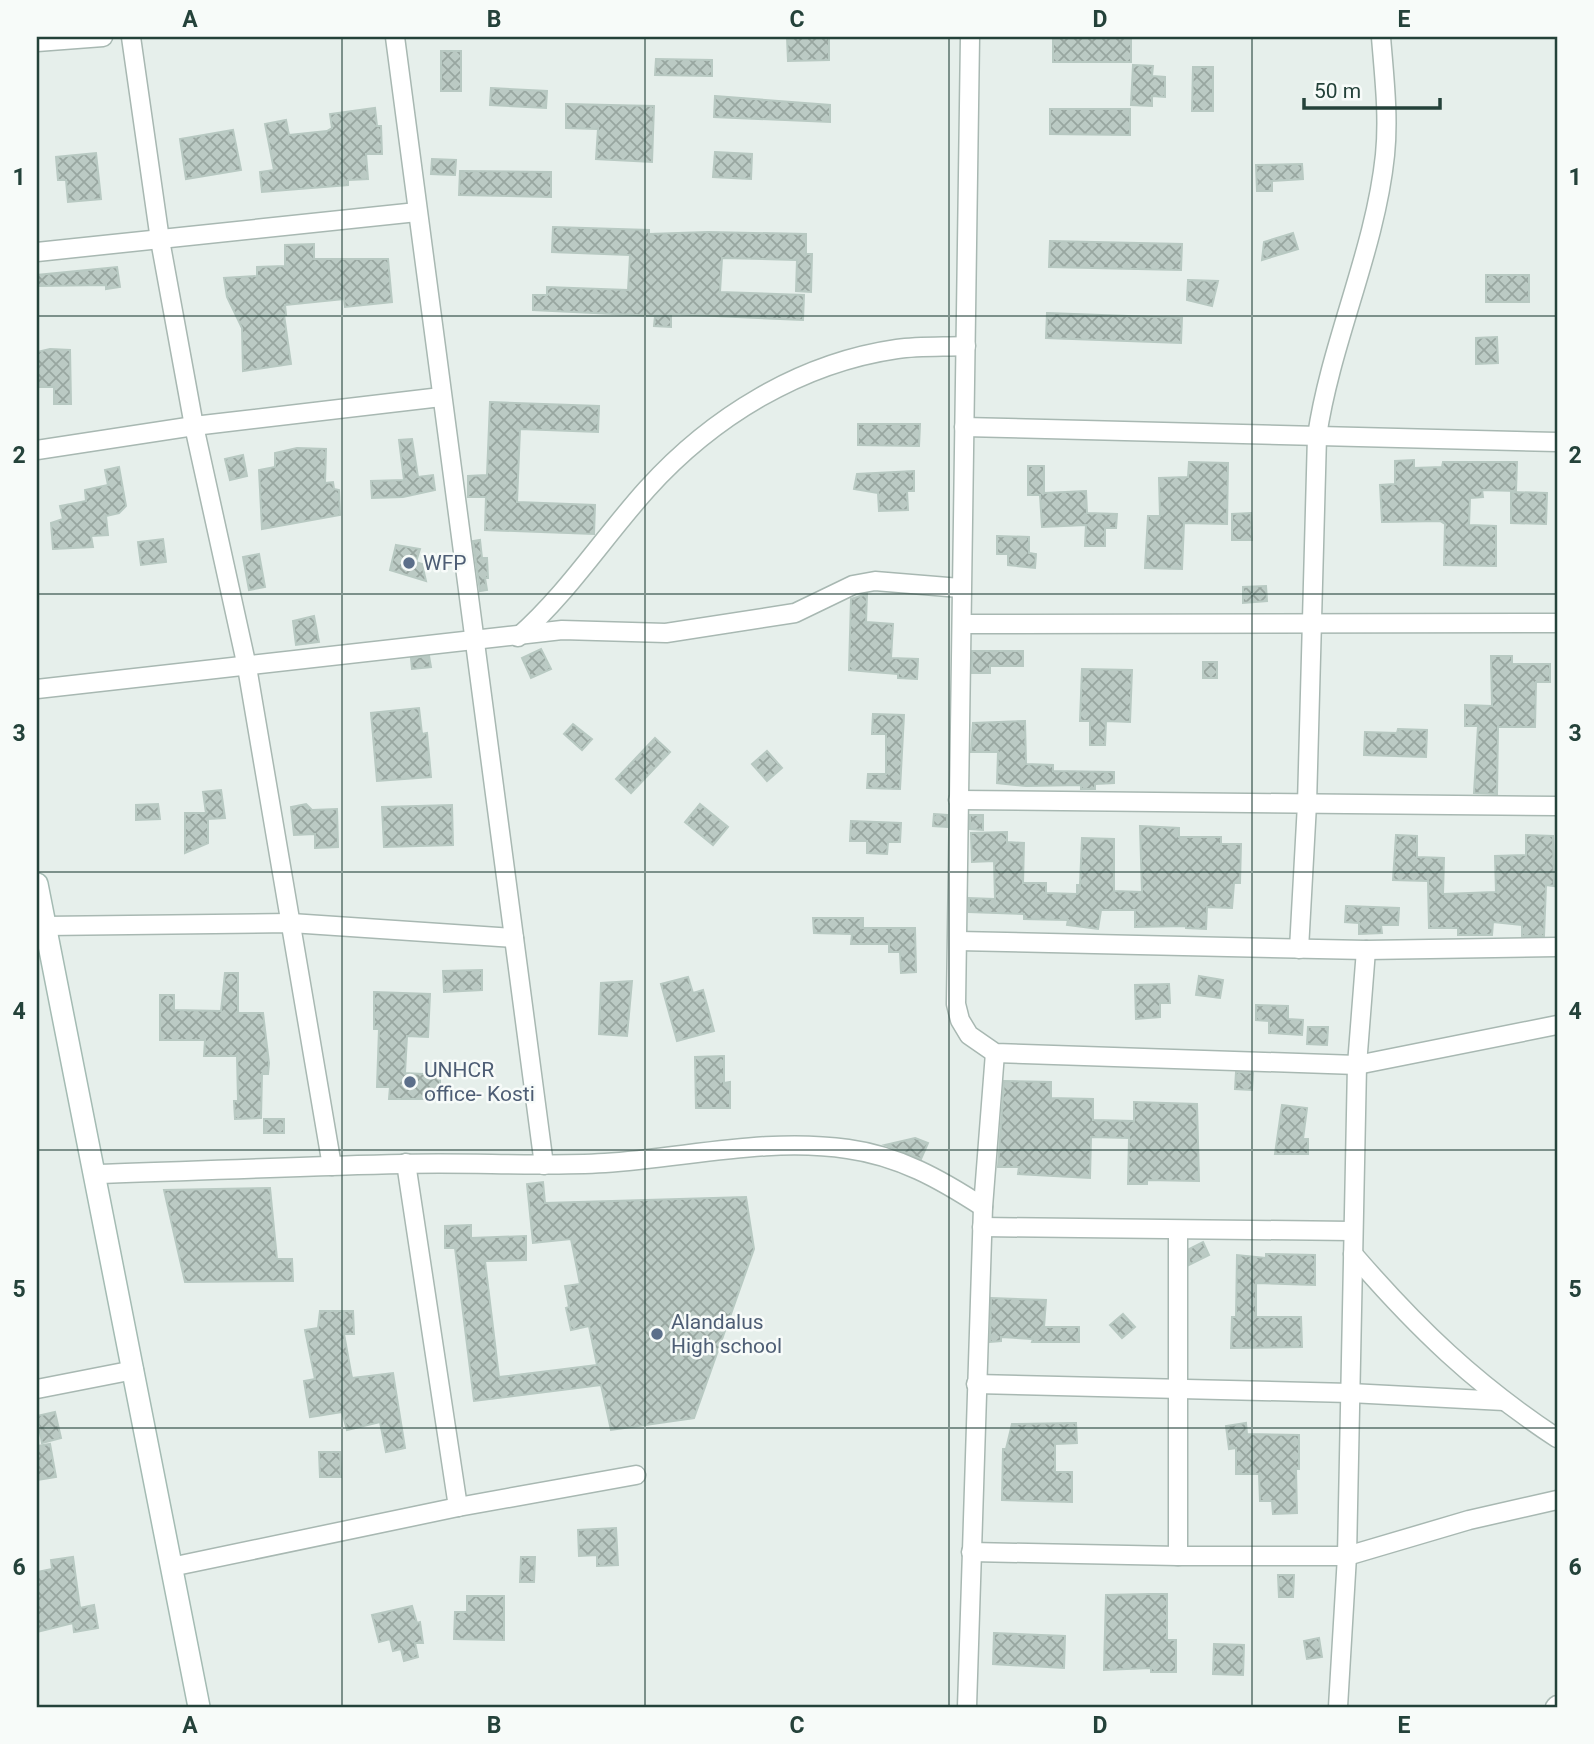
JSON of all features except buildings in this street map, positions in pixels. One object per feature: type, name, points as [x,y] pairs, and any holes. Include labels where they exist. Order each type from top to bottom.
[{"type":"main road","points":[[37,884],[44,926],[43,953],[96,1174],[199,1707]]},
{"type":"street","points":[[37,42],[103,37]]},
{"type":"street","points":[[131,37],[160,240],[194,426],[247,667],[332,1166]]},
{"type":"street","points":[[395,37],[544,1165]]},
{"type":"street","points":[[970,37],[960,587],[962,624],[956,1004],[960,1020],[969,1035],[995,1053],[1357,1065],[1557,1025]]},
{"type":"street","points":[[1299,949],[1307,804],[1317,436],[1327,379],[1355,284],[1385,156],[1381,37]]},
{"type":"street","points":[[37,252],[418,212]]},
{"type":"street","points":[[518,637],[553,603],[648,488],[683,453],[719,423],[800,377],[848,359],[898,349],[966,346]]},
{"type":"street","points":[[37,450],[194,426],[441,397]]},
{"type":"street","points":[[964,427],[1557,442]]},
{"type":"street","points":[[37,689],[562,631],[666,633],[794,613],[853,585],[875,581],[960,587]]},
{"type":"street","points":[[962,624],[1311,621],[1557,623]]},
{"type":"street","points":[[958,800],[1557,806]]},
{"type":"street","points":[[44,926],[291,923],[513,938]]},
{"type":"street","points":[[958,941],[1366,950],[1557,947]]},
{"type":"street","points":[[1338,1707],[1347,1556],[1357,1065],[1366,950]]},
{"type":"street","points":[[967,1707],[982,1207],[995,1053]]},
{"type":"street","points":[[96,1174],[406,1164],[544,1165],[653,1159],[741,1147],[825,1146],[897,1160],[948,1185],[982,1207]]},
{"type":"street","points":[[406,1164],[458,1507]]},
{"type":"street","points":[[982,1227],[1352,1231]]},
{"type":"street","points":[[1178,1230],[1178,1556]]},
{"type":"street","points":[[1353,1254],[1419,1329],[1504,1401],[1557,1438]]},
{"type":"street","points":[[37,1389],[134,1370]]},
{"type":"street","points":[[976,1384],[1350,1393],[1504,1401]]},
{"type":"street","points":[[170,1567],[458,1507],[636,1475]]},
{"type":"street","points":[[971,1552],[1347,1556],[1422,1532],[1557,1500]]},
{"type":"place","name":"WFP","points":[[409,563]]},
{"type":"place","name":"UNHCR office- Kosti","points":[[410,1082]]},
{"type":"place","name":"Alandalus High school","points":[[657,1334]]}]
